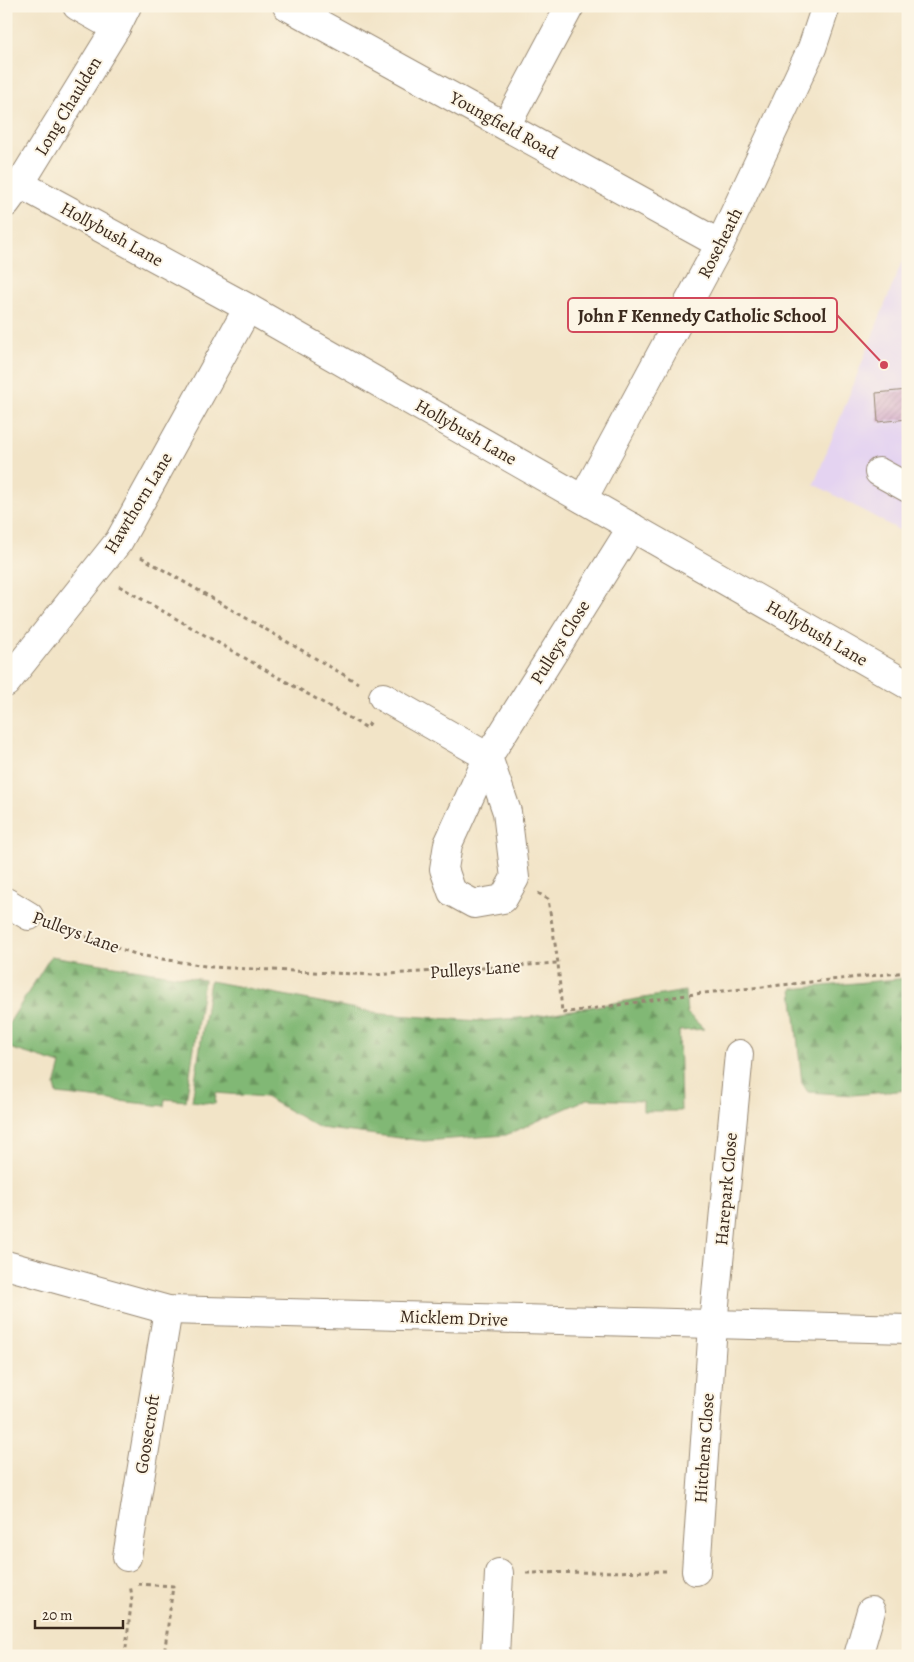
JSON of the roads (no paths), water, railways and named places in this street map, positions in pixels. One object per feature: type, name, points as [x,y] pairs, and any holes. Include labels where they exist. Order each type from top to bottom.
[{"type":"street","points":[[76,6],[122,17]]},
{"type":"street","name":"Youngfield Road","points":[[287,6],[720,244]]},
{"type":"street","points":[[506,126],[570,6]]},
{"type":"street","name":"Roseheath","points":[[583,499],[720,244],[812,48],[826,6]]},
{"type":"street","name":"Long Chaulden","points":[[13,194],[122,17]]},
{"type":"street","name":"Hollybush Lane","points":[[13,194],[248,308],[908,686]]},
{"type":"street","name":"Hawthorn Lane","points":[[6,683],[119,541],[248,308]]},
{"type":"street","points":[[879,472],[908,488]]},
{"type":"street","name":"Pulleys Close","points":[[488,757],[507,812],[515,878],[503,899],[474,904],[452,892],[444,869],[448,844],[488,757],[632,527]]},
{"type":"street","points":[[383,697],[488,757]]},
{"type":"street","name":"Harepark Close","points":[[713,1325],[739,1054]]},
{"type":"street","name":"Micklem Drive","points":[[6,1265],[168,1310],[908,1329]]},
{"type":"street","name":"Goosecroft","points":[[127,1557],[168,1310]]},
{"type":"street","name":"Hitchens Close","points":[[696,1571],[713,1325]]},
{"type":"street","points":[[495,1656],[499,1573]]},
{"type":"street","points":[[858,1656],[871,1611]]},
{"type":"place","name":"John F Kennedy Catholic School","points":[[884,365]]}]
